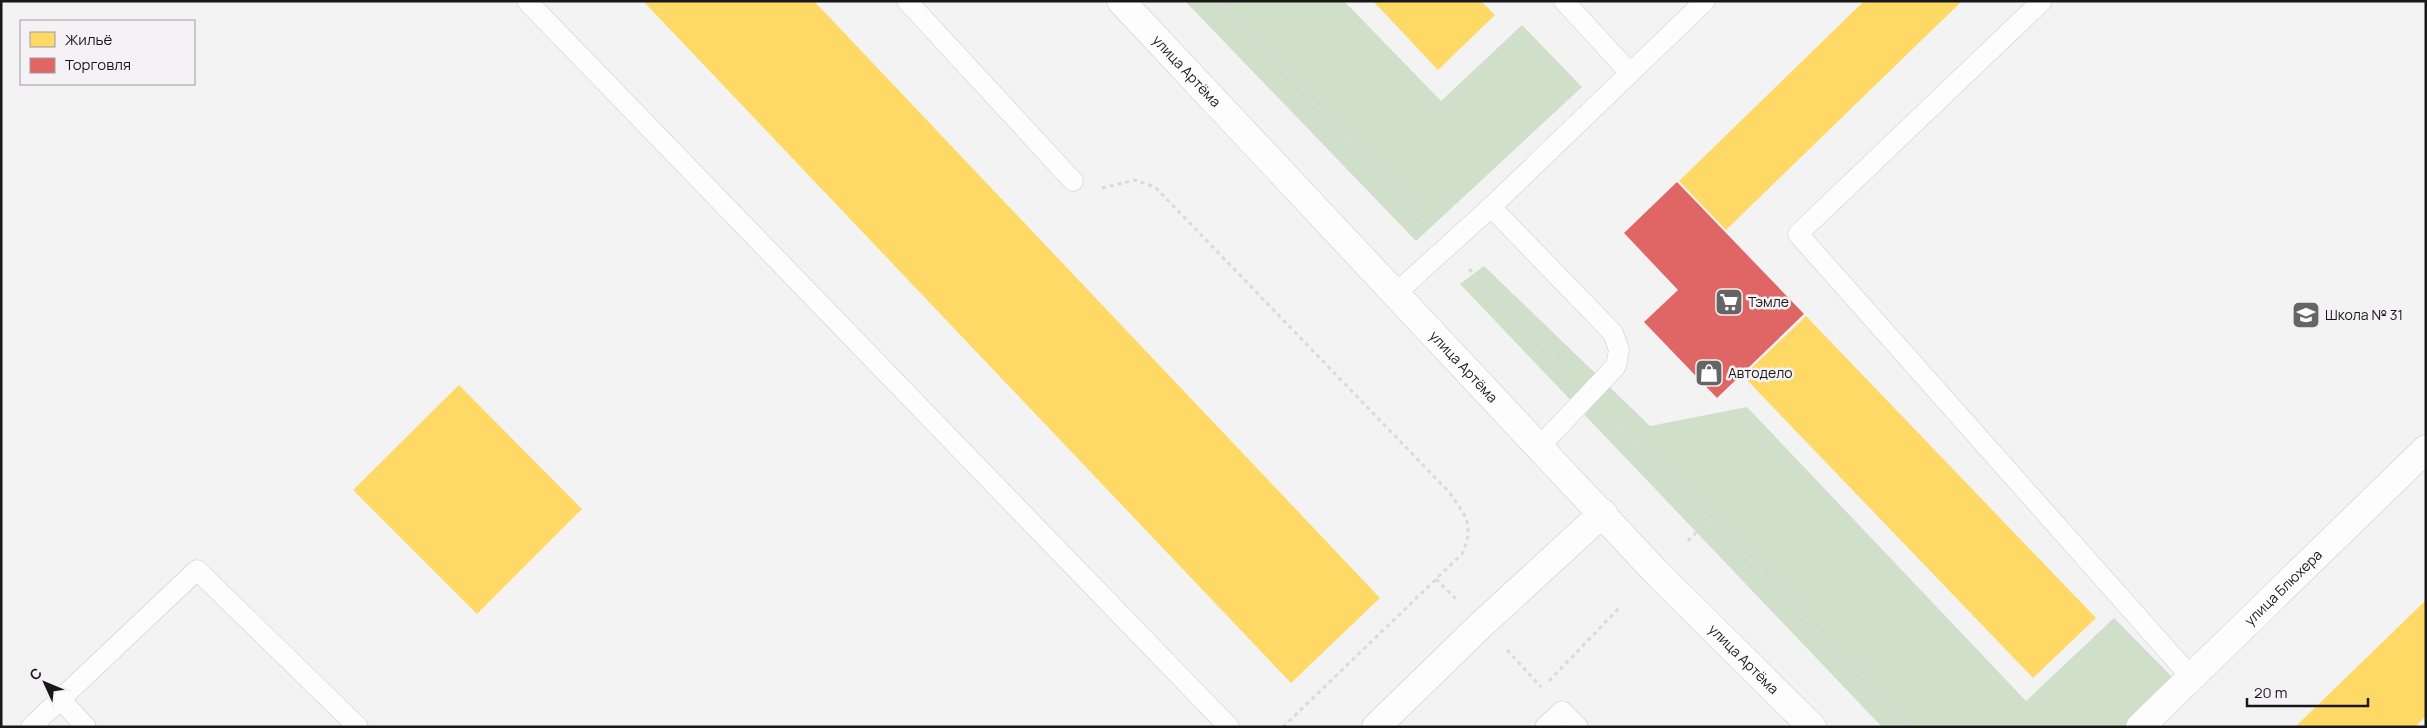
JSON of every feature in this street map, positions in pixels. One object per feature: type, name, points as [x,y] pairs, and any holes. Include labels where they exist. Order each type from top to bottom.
[{"type":"main road","name":"улица Артёма","points":[[1121,1],[1603,513],[1656,572],[1812,727]]},
{"type":"main road","name":"улица Блюхера","points":[[2140,727],[2426,449]]},
{"type":"main road","points":[[1376,727],[1603,513]]},
{"type":"lane","points":[[527,1],[1229,727]]},
{"type":"lane","points":[[907,1],[1073,181]]},
{"type":"lane","points":[[1564,1],[1630,73]]},
{"type":"lane","points":[[1395,294],[1448,247],[1705,1]]},
{"type":"lane","points":[[2042,1],[1798,234],[2191,677]]},
{"type":"lane","points":[[1491,206],[1613,333],[1619,350],[1616,366],[1590,396],[1540,446]]},
{"type":"lane","points":[[31,727],[197,570],[358,727]]},
{"type":"lane","points":[[60,699],[86,727]]},
{"type":"lane","points":[[1545,727],[1562,711],[1578,727]]},
{"type":"path","points":[[1219,1],[1590,396],[1911,727]]},
{"type":"path","points":[[1073,181],[1089,188],[1107,188],[1135,180],[1155,187],[1449,492],[1467,517],[1469,540],[1462,554],[1283,727]]},
{"type":"path","points":[[1688,541],[1709,519]]},
{"type":"path","points":[[1436,579],[1460,603]]},
{"type":"path","points":[[1542,688],[1621,606]]},
{"type":"path","points":[[1502,645],[1562,711]]},
{"type":"green space","points":[[1185,1],[1344,1],[1441,101],[1522,25],[1582,87],[1416,241]]},
{"type":"green space","points":[[1484,266],[1650,426],[1747,407],[2026,701],[2114,618],[2174,679],[2125,727],[1882,727],[1460,284]]},
{"type":"building: Жильё","points":[[643,1],[814,1],[1380,598],[1291,683]]},
{"type":"building: Жильё","points":[[1373,1],[1481,1],[1495,15],[1438,70]]},
{"type":"building: Жильё","points":[[1864,1],[1962,1],[1726,230],[1679,181]]},
{"type":"building: Жильё","points":[[1806,316],[2096,618],[2033,678],[1743,376]]},
{"type":"building: Жильё","points":[[459,385],[582,509],[477,614],[353,490]]},
{"type":"building: Жильё","points":[[2426,600],[2426,716],[2415,727],[2295,727]]},
{"type":"building: Торговля","name":"Тэмле","points":[[1677,182],[1804,314],[1717,398],[1644,322],[1678,290],[1624,233]]},
{"type":"place","name":"Тэмле","points":[[1729,302]]},
{"type":"place","name":"Школа № 31","points":[[2306,315]]},
{"type":"place","name":"Автодело","points":[[1709,373]]}]
